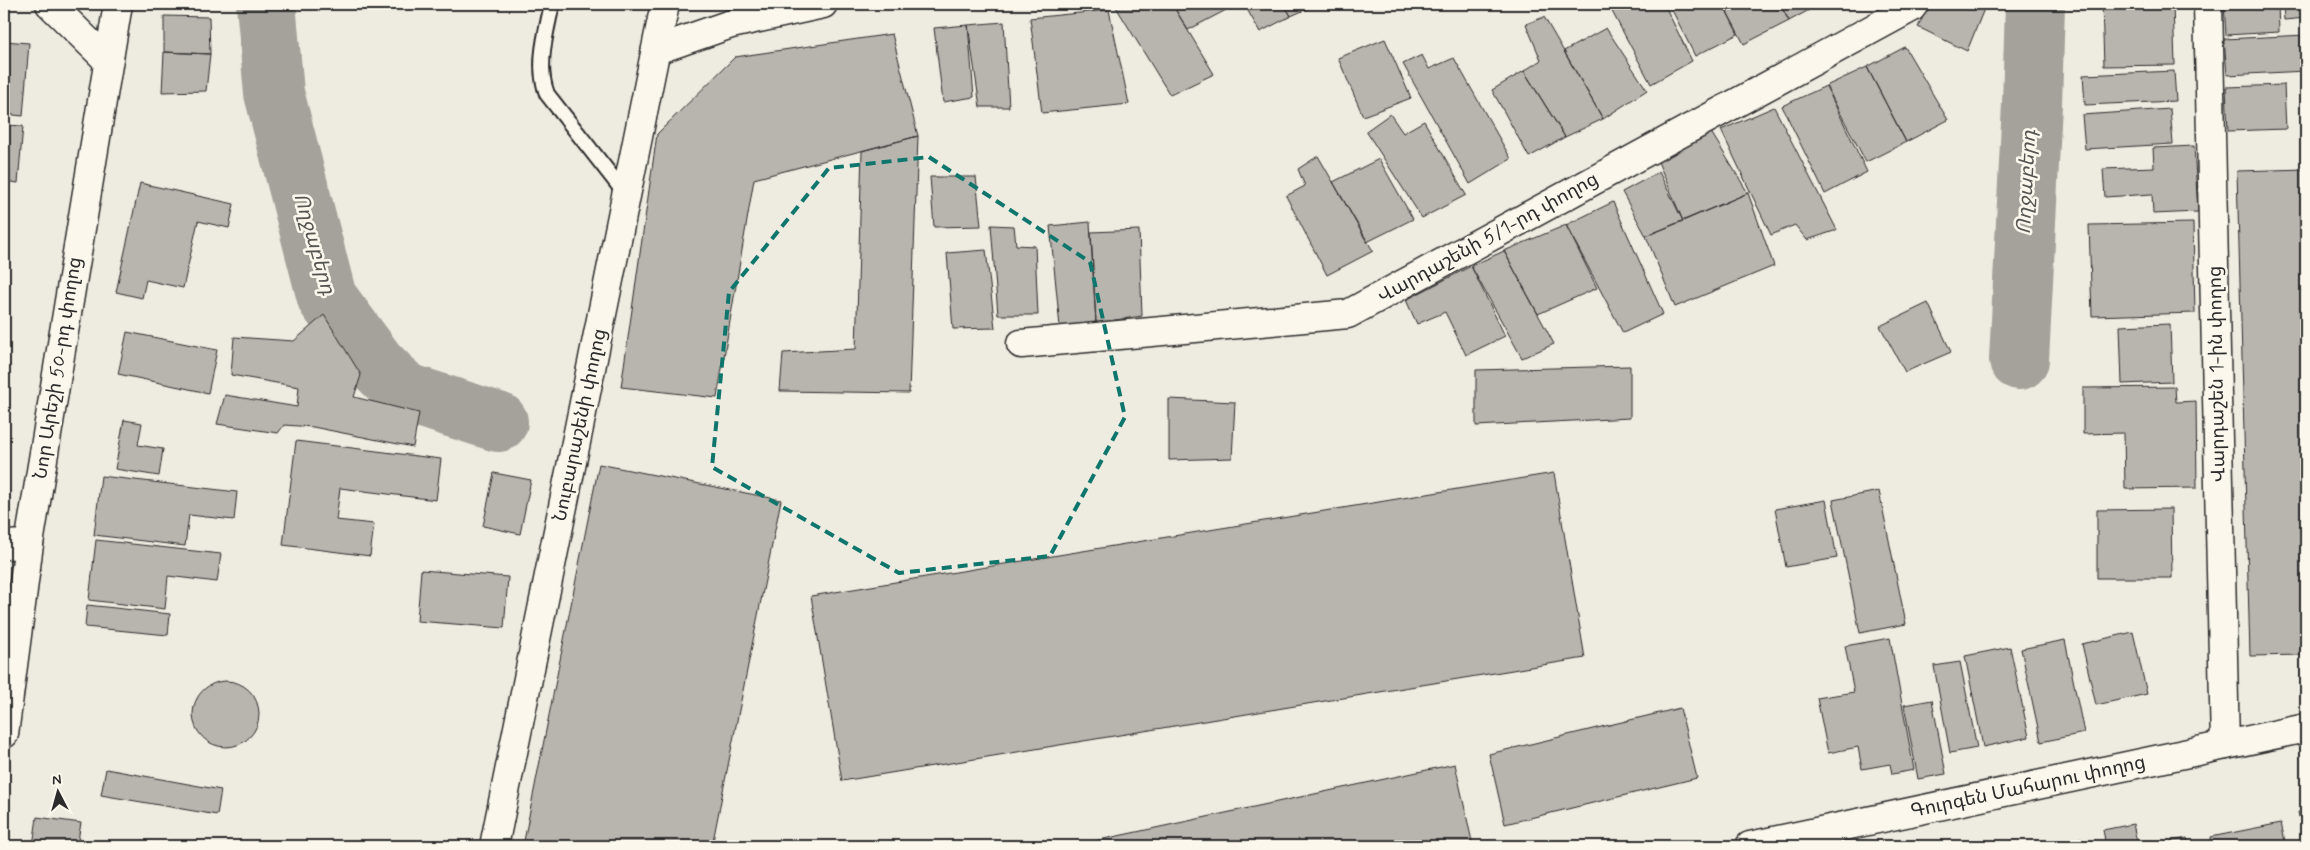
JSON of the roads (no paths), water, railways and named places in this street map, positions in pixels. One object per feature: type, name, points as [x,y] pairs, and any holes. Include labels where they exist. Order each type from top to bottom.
[{"type":"main road","points":[[50,4],[108,62]]},
{"type":"main road","name":"Նոր Արեշի 50-րդ փողոց","points":[[4,734],[17,544],[118,4]]},
{"type":"main road","name":"Նուբարաշենի փողոց","points":[[494,846],[665,4]]},
{"type":"main road","points":[[656,50],[732,24],[823,4]]},
{"type":"main road","name":"Վարդաշենի 5/1-րդ փողոց","points":[[1021,344],[1348,314],[1903,13],[1914,4]]},
{"type":"main road","name":"Վարդաշեն 1-ին փողոց","points":[[2208,4],[2226,745]]},
{"type":"main road","name":"Գուրգեն Մահարու փողոց","points":[[1750,846],[2306,728]]},
{"type":"lane","points":[[552,4],[541,69],[542,82],[547,94],[627,196]]},
{"type":"waterway","name":"Ողջաբերդ","points":[[266,4],[274,93],[327,298],[376,364],[404,392],[498,422]]},
{"type":"waterway","name":"Ողջաբերդ","points":[[2019,360],[2035,4]]}]
